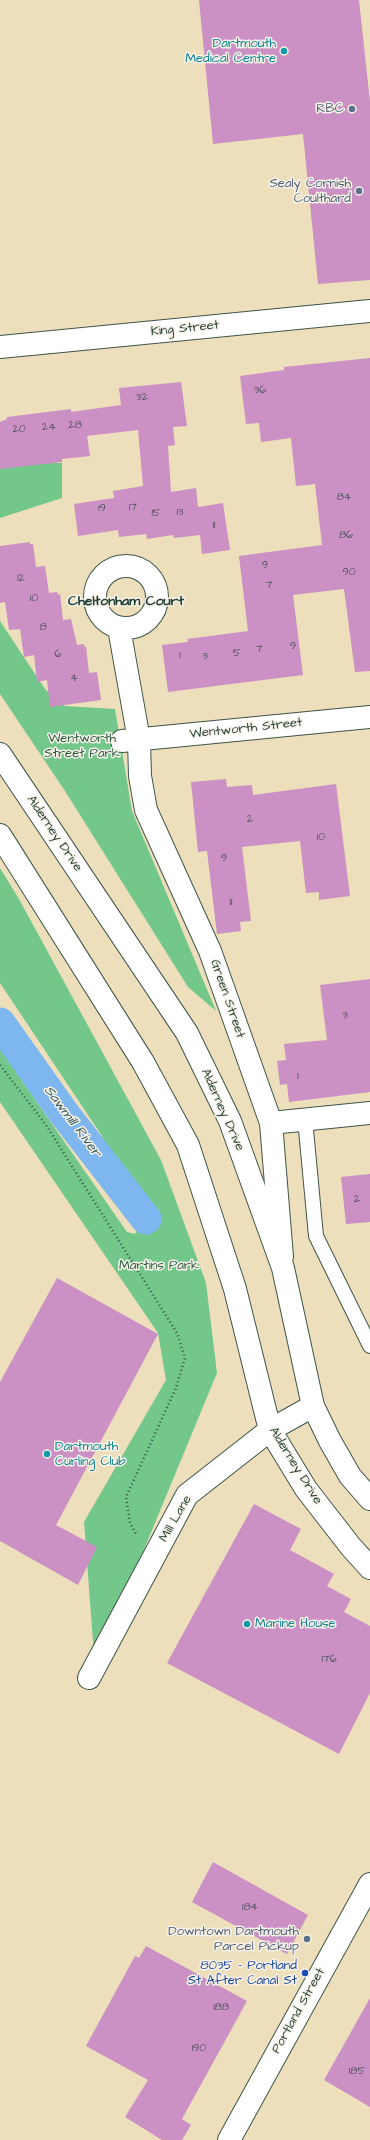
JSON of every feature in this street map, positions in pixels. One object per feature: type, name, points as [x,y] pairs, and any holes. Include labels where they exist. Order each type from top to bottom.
[{"type":"main road","name":"King Street","points":[[0,347],[370,311]]},
{"type":"main road","points":[[119,628],[131,740]]},
{"type":"main road","name":"Wentworth Street","points":[[131,740],[370,717]]},
{"type":"main road","name":"Green Street","points":[[131,740],[140,776],[146,810],[210,951],[271,1123],[283,1268]]},
{"type":"main road","name":"Alderney Drive","points":[[0,754],[187,1033],[230,1121],[283,1268],[313,1406],[330,1441],[350,1476],[370,1499]]},
{"type":"main road","name":"Alderney Drive","points":[[0,835],[143,1062],[188,1145],[235,1289],[270,1430],[306,1489],[350,1547],[370,1568]]},
{"type":"main road","points":[[271,1123],[370,1113]]},
{"type":"main road","name":"Mill Lane","points":[[89,1678],[188,1495],[270,1430],[313,1406]]},
{"type":"main road","name":"Portland Street","points":[[229,2140],[370,1884]]},
{"type":"lane","points":[[305,1119],[316,1236],[370,1346]]},
{"type":"path","points":[[0,1065],[46,1125],[174,1327],[185,1358],[176,1388],[126,1497],[130,1523],[151,1563]]},
{"type":"green space","points":[[0,463],[62,463],[62,498],[0,518]]},
{"type":"green space","name":"Wentworth Street Park","points":[[0,621],[45,689],[64,706],[115,709],[132,811],[216,1011],[188,987],[65,791],[0,694]]},
{"type":"green space","name":"Martins Park","points":[[0,868],[19,899],[161,1160],[206,1283],[217,1373],[95,1668],[84,1522],[166,1380],[158,1333],[0,1102],[0,1049],[127,1232],[135,1234],[141,1223],[139,1204],[100,1133],[0,983]]},
{"type":"building","name":"Dartmouth Medical Centre","points":[[199,0],[359,0],[370,102],[370,280],[318,284],[303,134],[213,144]]},
{"type":"building","points":[[370,358],[370,671],[355,672],[344,589],[293,595],[303,675],[168,692],[162,645],[188,642],[187,639],[248,631],[239,556],[322,545],[315,484],[296,486],[291,438],[261,442],[259,423],[246,424],[240,376],[284,370],[284,367]]},
{"type":"building","points":[[181,382],[187,426],[173,427],[175,445],[168,446],[171,492],[196,488],[198,507],[223,503],[230,550],[202,554],[200,535],[174,538],[173,535],[147,539],[146,534],[119,537],[118,530],[78,536],[74,504],[114,498],[113,491],[143,486],[138,430],[87,436],[90,456],[62,459],[62,462],[0,469],[0,422],[7,419],[7,417],[71,409],[71,412],[121,405],[119,388]]},
{"type":"building","points":[[30,542],[30,544],[33,544],[36,567],[45,566],[49,593],[57,592],[58,595],[60,594],[63,620],[71,619],[77,645],[84,644],[84,647],[86,646],[89,673],[97,672],[101,700],[50,707],[47,680],[37,682],[34,655],[24,657],[20,629],[9,630],[5,602],[0,603],[0,546]]},
{"type":"building","points":[[226,779],[227,787],[252,785],[253,795],[336,784],[350,896],[319,900],[319,892],[306,893],[300,841],[242,847],[251,921],[240,922],[241,931],[217,934],[207,851],[198,852],[191,782]]},
{"type":"building","points":[[370,979],[370,1092],[289,1102],[287,1084],[280,1085],[277,1061],[286,1060],[284,1044],[327,1040],[320,985]]},
{"type":"building","points":[[370,1174],[370,1222],[346,1224],[341,1177]]},
{"type":"building","name":"Dartmouth Curling Club","points":[[57,1278],[158,1334],[56,1525],[97,1547],[78,1585],[0,1541],[0,1382]]},
{"type":"building","name":"Marine House","points":[[254,1504],[301,1529],[290,1550],[334,1574],[327,1586],[351,1599],[344,1612],[370,1626],[370,1693],[339,1754],[167,1663]]},
{"type":"building","points":[[213,1862],[308,1915],[287,1954],[192,1902]]},
{"type":"building","points":[[146,1946],[247,2001],[182,2119],[191,2125],[182,2140],[162,2140],[125,2117],[148,2080],[86,2046],[135,1956],[139,1958]]},
{"type":"building","points":[[370,1998],[370,2107],[324,2080]]},
{"type":"waterway","name":"Sawmill River","points":[[0,1023],[63,1112],[146,1219]]},
{"type":"place","name":"Dartmouth Medical Centre","points":[[284,51]]},
{"type":"place","name":"RBC","points":[[352,109]]},
{"type":"place","name":"Sealy Cornish Coulthard","points":[[359,191]]},
{"type":"place","name":"Dartmouth Curling Club","points":[[47,1454]]},
{"type":"place","name":"Marine House","points":[[247,1624]]},
{"type":"place","name":"Downtown Dartmouth Parcel Pickup","points":[[307,1939]]},
{"type":"place","name":"8035 - Portland St After Canal St","points":[[305,1973]]},
{"type":"district","name":"Cheltonham Court","points":[[126,602]]}]
